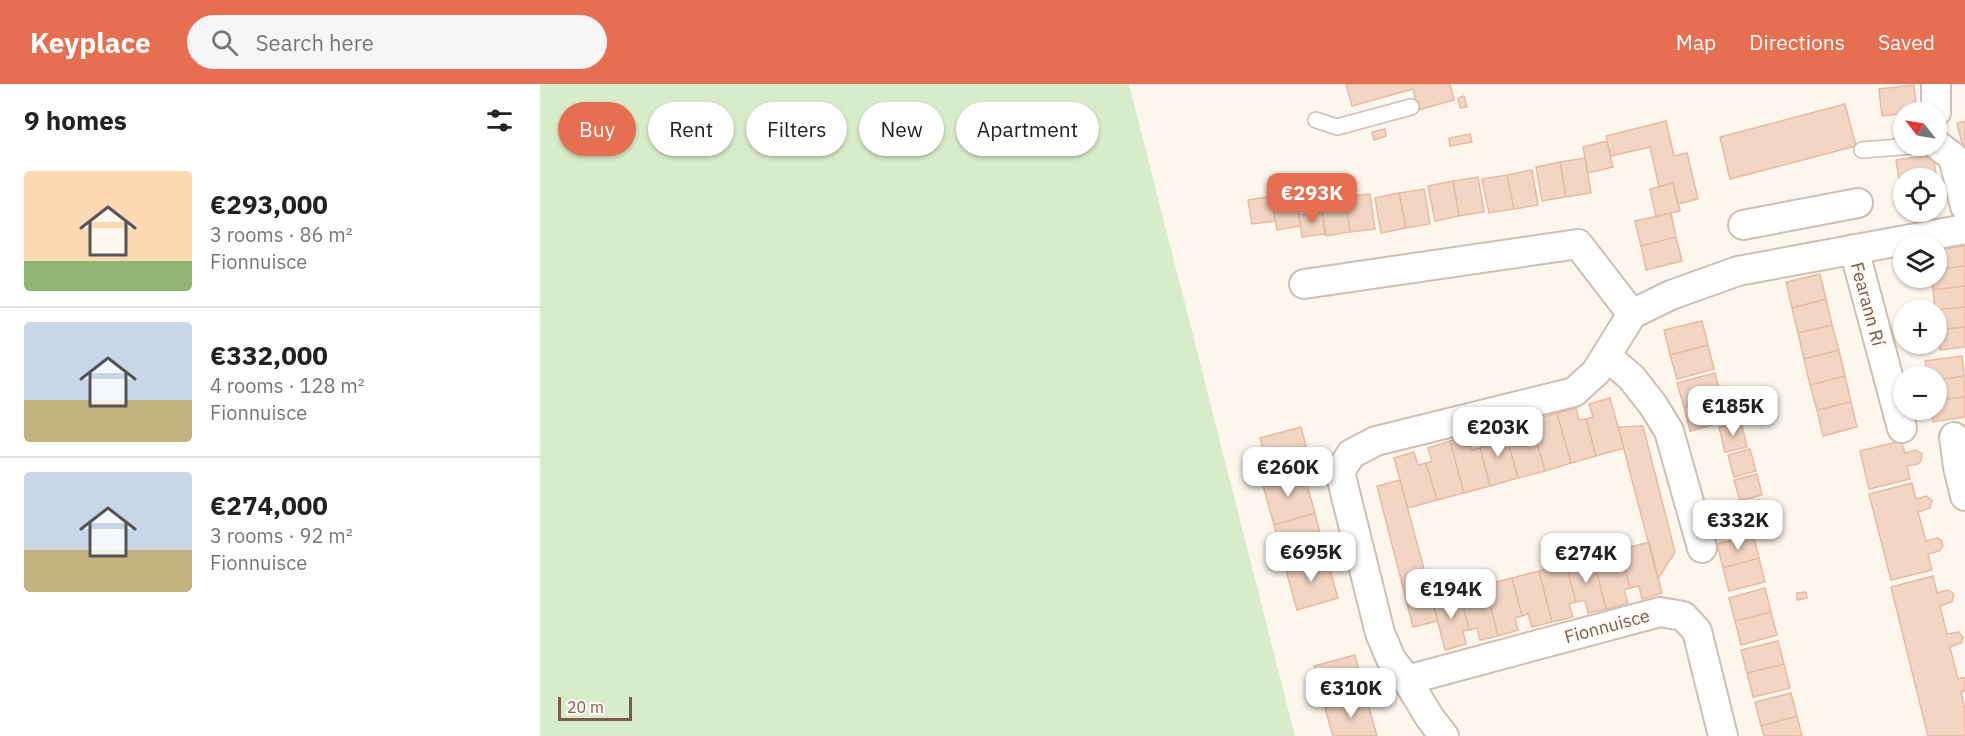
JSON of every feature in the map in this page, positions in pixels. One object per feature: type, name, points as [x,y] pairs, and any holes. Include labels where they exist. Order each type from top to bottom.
[{"type":"street","points":[[1936,84],[1936,102]]},
{"type":"street","points":[[1947,152],[1953,157],[1965,206]]},
{"type":"street","points":[[1743,225],[1858,203]]},
{"type":"street","points":[[1808,212],[1816,256]]},
{"type":"street","name":"Fearann Rí","points":[[1632,314],[1671,295],[1738,271],[1965,229]]},
{"type":"street","points":[[1304,284],[1578,244],[1632,314],[1596,372],[1574,392],[1376,441],[1351,454],[1340,472],[1380,633],[1391,659],[1444,736]]},
{"type":"street","name":"Fearann Rí","points":[[1854,249],[1902,428]]},
{"type":"street","points":[[1606,356],[1631,376],[1669,431],[1702,548]]},
{"type":"street","points":[[1954,437],[1965,496]]},
{"type":"street","name":"Fionnuisce","points":[[1407,680],[1660,612],[1683,616],[1698,631],[1723,736]]},
{"type":"lane","points":[[1316,120],[1337,127],[1411,107]]},
{"type":"lane","points":[[1862,150],[1893,148]]},
{"type":"green space","points":[[540,84],[1129,84],[1295,736],[540,736]]},
{"type":"building","points":[[1346,84],[1450,84],[1454,100],[1418,110],[1413,89],[1352,106]]},
{"type":"building","points":[[1914,85],[1916,102],[1893,102],[1893,115],[1882,116],[1879,89]]},
{"type":"building","points":[[1464,96],[1467,107],[1460,108],[1458,98]]},
{"type":"building","points":[[1845,104],[1856,146],[1730,179],[1720,137]]},
{"type":"building","points":[[1666,121],[1674,156],[1687,153],[1698,199],[1678,204],[1673,183],[1659,187],[1650,147],[1611,156],[1606,136]]},
{"type":"building","points":[[1965,121],[1965,155],[1957,123]]},
{"type":"building","points":[[1385,129],[1386,136],[1374,140],[1372,132]]},
{"type":"building","points":[[1470,134],[1472,142],[1450,146],[1449,138]]},
{"type":"building","points":[[1607,141],[1613,167],[1588,173],[1583,147]]},
{"type":"building","points":[[1933,156],[1935,168],[1897,168],[1896,160]]},
{"type":"building","points":[[1585,158],[1591,193],[1566,197],[1560,162]]},
{"type":"building","points":[[1560,162],[1566,197],[1542,201],[1536,167]]},
{"type":"building","points":[[1532,170],[1538,205],[1514,209],[1507,175]]},
{"type":"building","points":[[1507,175],[1514,209],[1489,213],[1482,179]]},
{"type":"building","points":[[1478,177],[1484,212],[1459,216],[1453,181]]},
{"type":"building","points":[[1453,181],[1459,216],[1435,221],[1428,186]]},
{"type":"building","points":[[1673,183],[1680,211],[1656,216],[1650,189]]},
{"type":"building","points":[[1424,189],[1430,224],[1406,228],[1399,193]]},
{"type":"building","points":[[1399,193],[1406,228],[1381,233],[1375,198]]},
{"type":"building","points":[[1370,194],[1375,229],[1350,232],[1345,197]]},
{"type":"building","points":[[1272,196],[1275,221],[1252,224],[1248,200]]},
{"type":"building","points":[[1345,197],[1350,232],[1326,236],[1321,201]]},
{"type":"building","points":[[1297,202],[1301,226],[1277,230],[1273,205]]},
{"type":"building","points":[[1322,211],[1325,234],[1302,237],[1299,215]]},
{"type":"building","points":[[1671,213],[1676,237],[1641,246],[1635,221]]},
{"type":"building","points":[[1676,237],[1682,261],[1646,270],[1641,246]]},
{"type":"building","points":[[1965,246],[1965,266],[1947,268],[1947,248]]},
{"type":"building","points":[[1965,266],[1965,286],[1933,290],[1933,288],[1947,288],[1947,268]]},
{"type":"building","points":[[1820,274],[1826,299],[1792,308],[1786,282]]},
{"type":"building","points":[[1965,286],[1965,307],[1947,309],[1947,300],[1934,300],[1933,290]]},
{"type":"building","points":[[1826,299],[1832,325],[1798,333],[1792,308]]},
{"type":"building","points":[[1965,307],[1965,327],[1947,329],[1947,309]]},
{"type":"building","points":[[1702,321],[1708,345],[1670,355],[1664,330]]},
{"type":"building","points":[[1832,325],[1839,350],[1804,359],[1798,333]]},
{"type":"building","points":[[1965,327],[1965,347],[1947,349],[1947,329]]},
{"type":"building","points":[[1708,345],[1714,369],[1677,379],[1670,355]]},
{"type":"building","points":[[1839,350],[1845,376],[1810,385],[1804,359]]},
{"type":"building","points":[[1962,356],[1964,376],[1947,378],[1947,366],[1926,366],[1925,361]]},
{"type":"building","points":[[1715,373],[1721,397],[1684,407],[1677,383]]},
{"type":"building","points":[[1845,376],[1851,402],[1817,410],[1810,385]]},
{"type":"building","points":[[1964,376],[1965,397],[1947,399],[1947,378]]},
{"type":"building","points":[[1721,397],[1728,421],[1690,431],[1684,407]]},
{"type":"building","points":[[1965,397],[1965,417],[1947,420],[1947,399]]},
{"type":"building","points":[[1610,398],[1624,448],[1596,456],[1586,419],[1593,417],[1589,404]]},
{"type":"building","points":[[1851,402],[1857,427],[1823,436],[1817,410]]},
{"type":"building","points":[[1576,408],[1579,420],[1586,419],[1596,456],[1571,463],[1557,413]]},
{"type":"building","points":[[1557,413],[1571,463],[1545,471],[1534,433],[1540,431],[1537,419]]},
{"type":"building","points":[[1524,422],[1527,435],[1534,433],[1545,471],[1518,478],[1504,427]]},
{"type":"building","points":[[1741,422],[1747,447],[1725,452],[1719,427]]},
{"type":"building","points":[[1643,426],[1675,552],[1658,579],[1618,427]]},
{"type":"building","points":[[1301,427],[1312,469],[1271,480],[1260,438]]},
{"type":"building","points":[[1504,427],[1518,478],[1490,486],[1480,448],[1487,446],[1483,433]]},
{"type":"building","points":[[1468,436],[1471,450],[1480,448],[1490,486],[1464,493],[1450,441]]},
{"type":"building","points":[[1450,441],[1464,493],[1437,500],[1426,463],[1432,461],[1428,448]]},
{"type":"building","points":[[1901,441],[1905,453],[1916,450],[1922,454],[1918,464],[1907,466],[1910,479],[1869,489],[1860,451]]},
{"type":"building","points":[[1750,449],[1756,471],[1734,477],[1728,455]]},
{"type":"building","points":[[1414,452],[1418,465],[1426,463],[1437,500],[1408,508],[1394,458]]},
{"type":"building","points":[[1303,471],[1315,513],[1274,525],[1262,482]]},
{"type":"building","points":[[1757,474],[1762,495],[1740,501],[1734,480]]},
{"type":"building","points":[[1400,480],[1438,621],[1413,627],[1377,486]]},
{"type":"building","points":[[1912,483],[1916,499],[1926,496],[1932,500],[1930,508],[1918,512],[1926,541],[1937,538],[1941,540],[1943,546],[1939,551],[1928,554],[1932,570],[1891,580],[1869,494]]},
{"type":"building","points":[[1760,500],[1767,524],[1744,530],[1738,505]]},
{"type":"building","points":[[1315,513],[1326,556],[1285,567],[1274,525]]},
{"type":"building","points":[[1753,535],[1759,558],[1723,568],[1717,544]]},
{"type":"building","points":[[1649,542],[1662,593],[1642,599],[1639,586],[1630,588],[1620,550]]},
{"type":"building","points":[[1620,550],[1630,588],[1624,590],[1628,603],[1606,609],[1593,557]]},
{"type":"building","points":[[1326,556],[1338,598],[1297,610],[1285,567]]},
{"type":"building","points":[[1593,557],[1606,609],[1588,613],[1585,600],[1576,602],[1566,564]]},
{"type":"building","points":[[1759,558],[1765,582],[1729,591],[1723,568]]},
{"type":"building","points":[[1566,564],[1576,602],[1569,604],[1573,617],[1552,622],[1539,571]]},
{"type":"building","points":[[1539,571],[1552,622],[1532,627],[1528,614],[1522,616],[1512,578]]},
{"type":"building","points":[[1933,576],[1937,593],[1948,590],[1954,594],[1952,602],[1940,606],[1947,634],[1959,632],[1963,638],[1961,643],[1950,647],[1958,679],[1965,677],[1965,691],[1961,692],[1965,709],[1965,736],[1928,736],[1891,587]]},
{"type":"building","points":[[1512,578],[1522,616],[1515,618],[1518,630],[1498,636],[1485,585]]},
{"type":"building","points":[[1485,585],[1498,636],[1480,640],[1477,628],[1469,630],[1460,592]]},
{"type":"building","points":[[1765,588],[1771,612],[1735,621],[1729,598]]},
{"type":"building","points":[[1460,592],[1469,630],[1463,631],[1466,644],[1445,650],[1432,599]]},
{"type":"building","points":[[1806,592],[1807,598],[1797,600],[1797,593]]},
{"type":"building","points":[[1771,612],[1777,635],[1741,645],[1735,621]]},
{"type":"building","points":[[1778,641],[1784,664],[1747,673],[1741,650]]},
{"type":"building","points":[[1355,655],[1366,697],[1325,708],[1314,666]]},
{"type":"building","points":[[1784,664],[1790,688],[1753,697],[1747,673]]},
{"type":"building","points":[[1791,693],[1797,716],[1761,726],[1755,702]]},
{"type":"building","points":[[1366,697],[1377,736],[1333,736],[1325,708]]},
{"type":"building","points":[[1797,716],[1802,736],[1764,736],[1761,726]]}]
